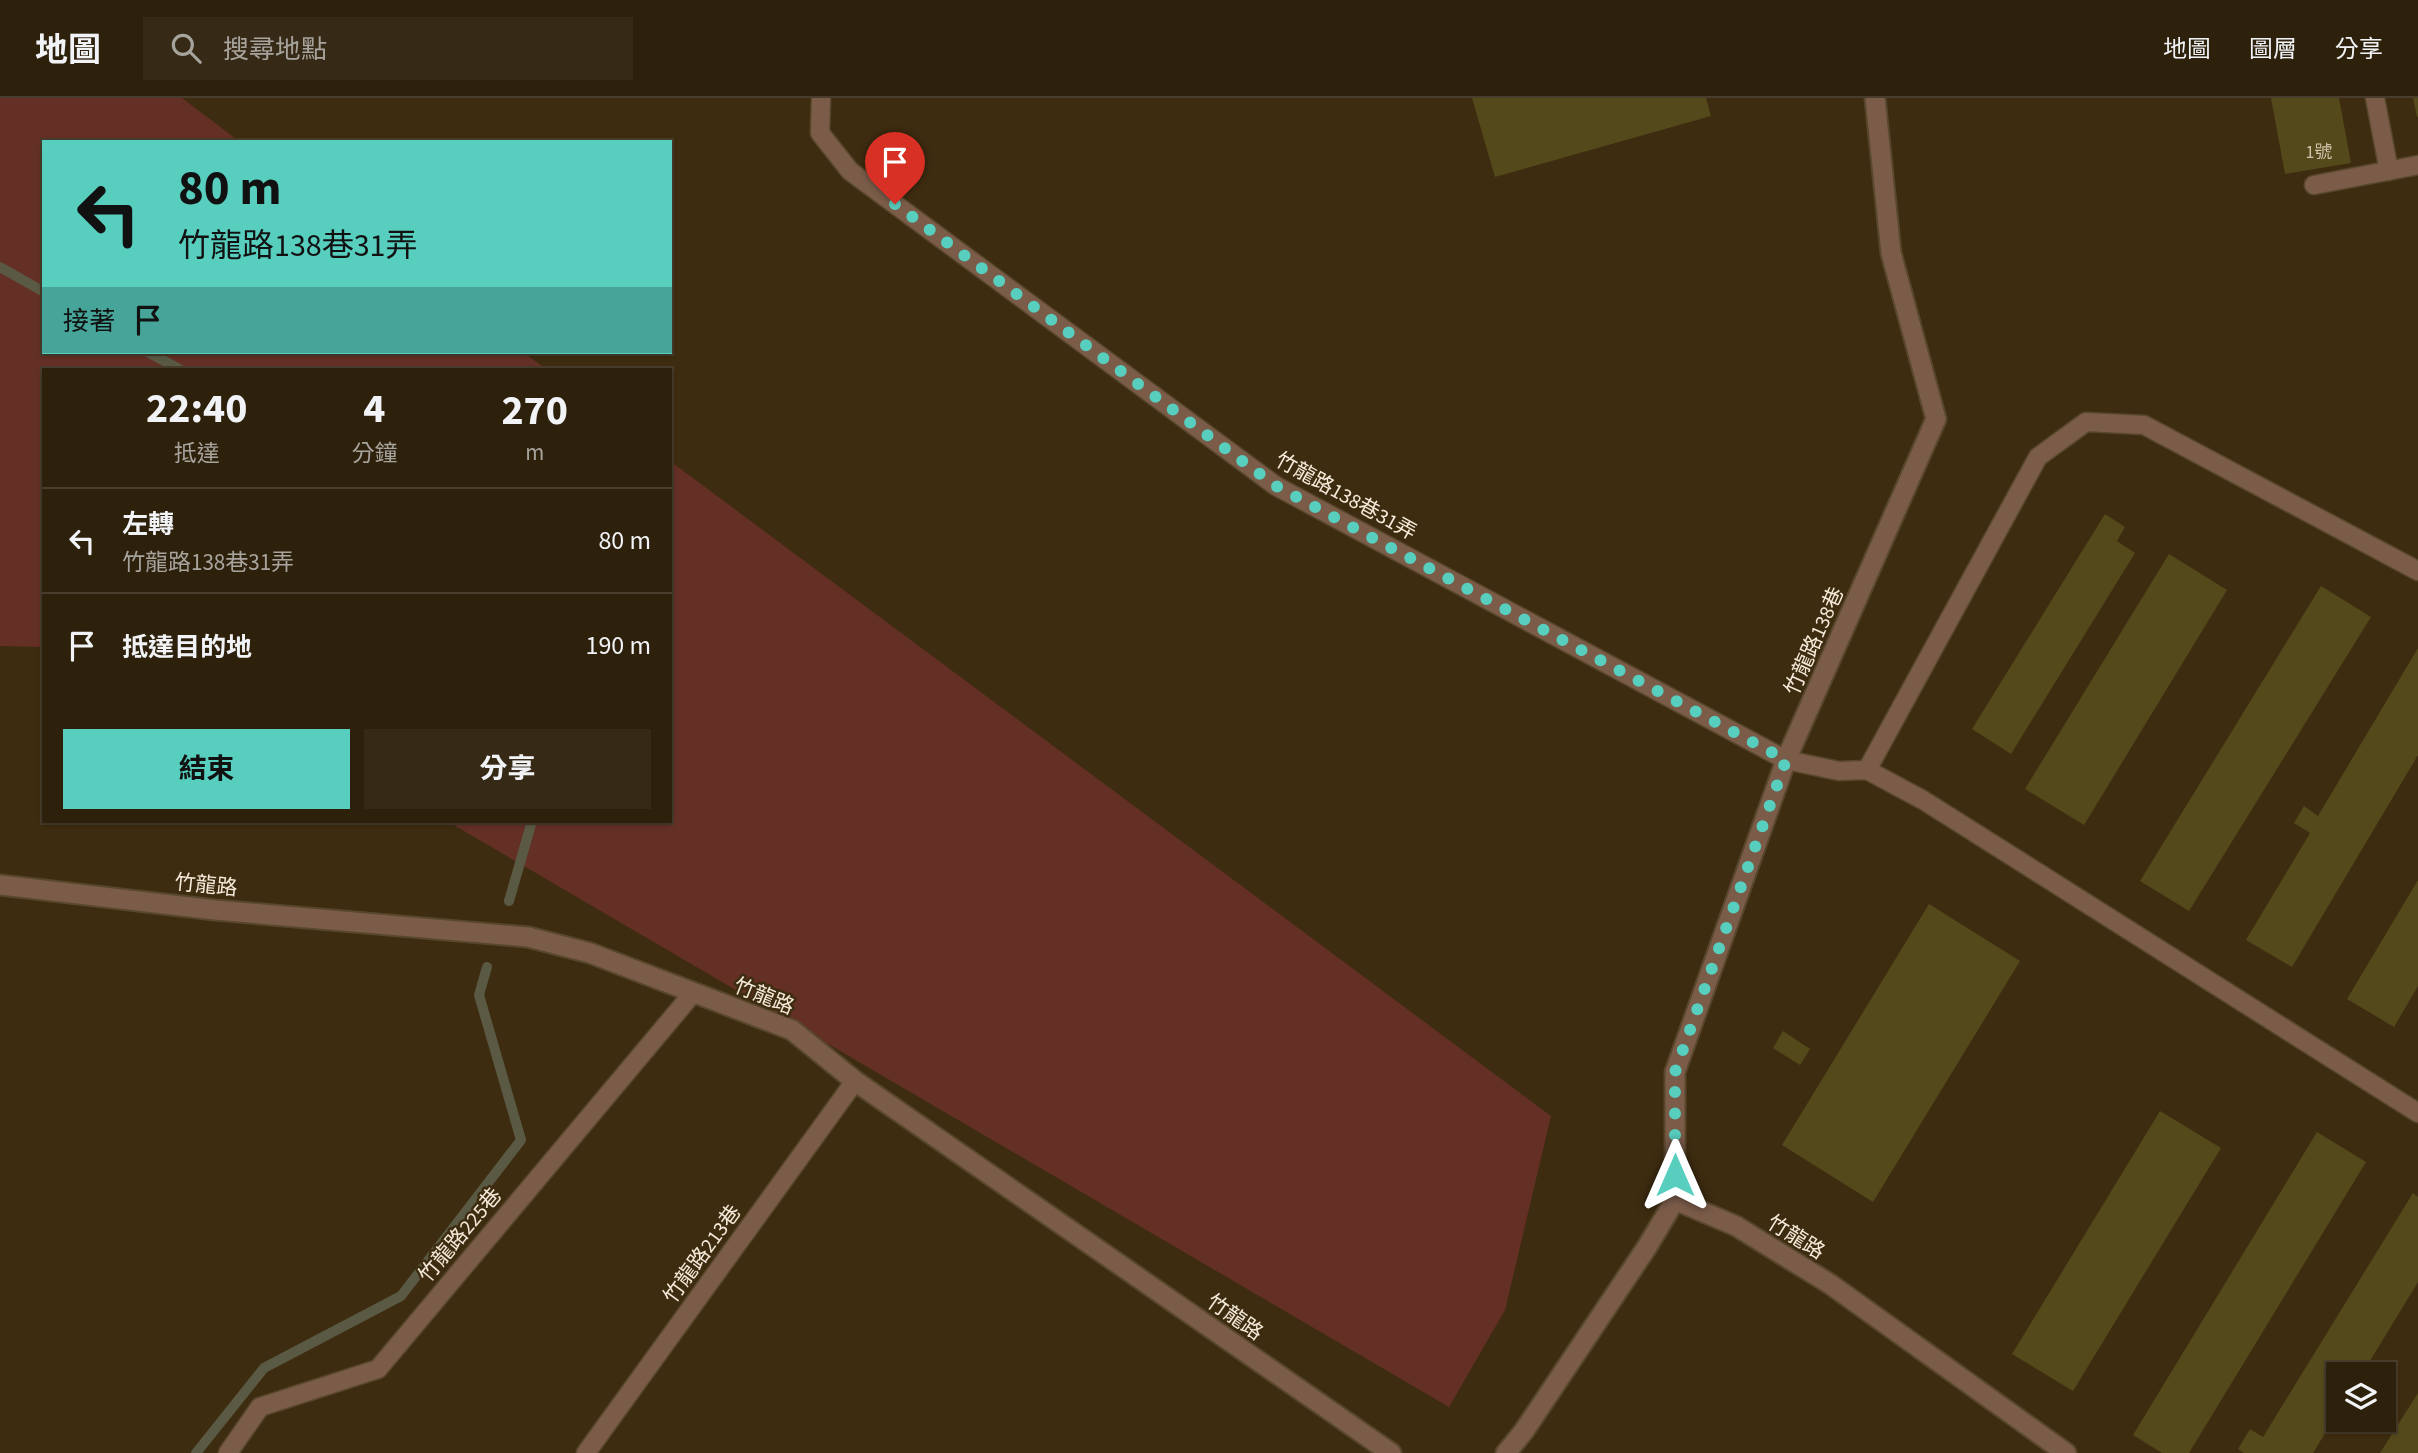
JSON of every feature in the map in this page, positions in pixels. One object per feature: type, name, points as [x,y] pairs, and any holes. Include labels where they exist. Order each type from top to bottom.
[{"type":"street","name":"竹龍路138巷","points":[[1675,1200],[1675,1072],[1786,760],[1936,419],[1891,253],[1875,98]]},
{"type":"street","name":"竹龍路","points":[[0,885],[215,909],[528,937],[590,953],[792,1030],[855,1081],[1391,1453]]},
{"type":"street","points":[[1506,1453],[1524,1431],[1647,1247],[1675,1200]]},
{"type":"street","name":"竹龍路","points":[[1675,1200],[1737,1226],[1830,1284],[2066,1453]]},
{"type":"lane","name":"竹龍路138巷31弄","points":[[821,98],[820,133],[850,171],[1276,486],[1786,760],[1839,771],[1867,770]]},
{"type":"lane","points":[[2375,98],[2389,171]]},
{"type":"lane","points":[[2314,185],[2418,165]]},
{"type":"lane","points":[[2418,571],[2144,425],[2086,422],[2038,457],[1867,770],[1923,800],[2418,1113]]},
{"type":"lane","name":"竹龍路225巷","points":[[228,1453],[260,1407],[377,1369],[693,993]]},
{"type":"lane","name":"竹龍路213巷","points":[[586,1453],[855,1081]]},
{"type":"shaded area","points":[[0,98],[182,98],[237,140],[42,140],[42,354],[526,354],[545,368],[42,368],[42,647],[0,646]]},
{"type":"shaded area","points":[[672,462],[1551,1116],[1505,1310],[1449,1407],[450,823],[672,823]]},
{"type":"building","points":[[1472,98],[1706,98],[1711,116],[1495,177]]},
{"type":"building","points":[[2271,98],[2339,98],[2351,163],[2285,174]]},
{"type":"building","points":[[2413,98],[2418,98],[2418,117],[2417,117]]},
{"type":"building","points":[[2105,514],[2125,527],[2117,541],[2135,553],[2011,754],[1972,729]]},
{"type":"building","points":[[2169,554],[2227,590],[2084,825],[2025,789]]},
{"type":"building","points":[[2321,586],[2371,617],[2189,911],[2140,881]]},
{"type":"building","points":[[2418,648],[2418,755],[2292,967],[2246,940],[2310,833],[2294,823],[2304,806],[2318,816]]},
{"type":"building","points":[[2418,880],[2418,986],[2394,1027],[2347,999]]},
{"type":"building","points":[[1929,904],[2020,961],[1873,1202],[1782,1145]]},
{"type":"building","points":[[1783,1031],[1810,1049],[1800,1065],[1773,1048]]},
{"type":"building","points":[[2160,1111],[2221,1148],[2073,1391],[2012,1354]]},
{"type":"building","points":[[2317,1132],[2366,1162],[2189,1453],[2162,1453],[2133,1435]]},
{"type":"building","points":[[2413,1193],[2418,1197],[2418,1282],[2369,1362],[2326,1362],[2326,1432],[2313,1453],[2244,1453],[2238,1449],[2250,1429],[2263,1437]]},
{"type":"building","points":[[2418,1393],[2418,1453],[2380,1453],[2393,1432],[2396,1432]]},
{"type":"waterway","points":[[0,267],[42,291]]},
{"type":"waterway","points":[[152,354],[177,368]]},
{"type":"waterway","points":[[509,901],[531,823]]},
{"type":"waterway","points":[[196,1453],[264,1368],[401,1296],[521,1140],[479,995],[487,967]]},
{"type":"route","points":[[895,204],[1276,486],[1786,760],[1675,1072],[1675,1175]]}]
